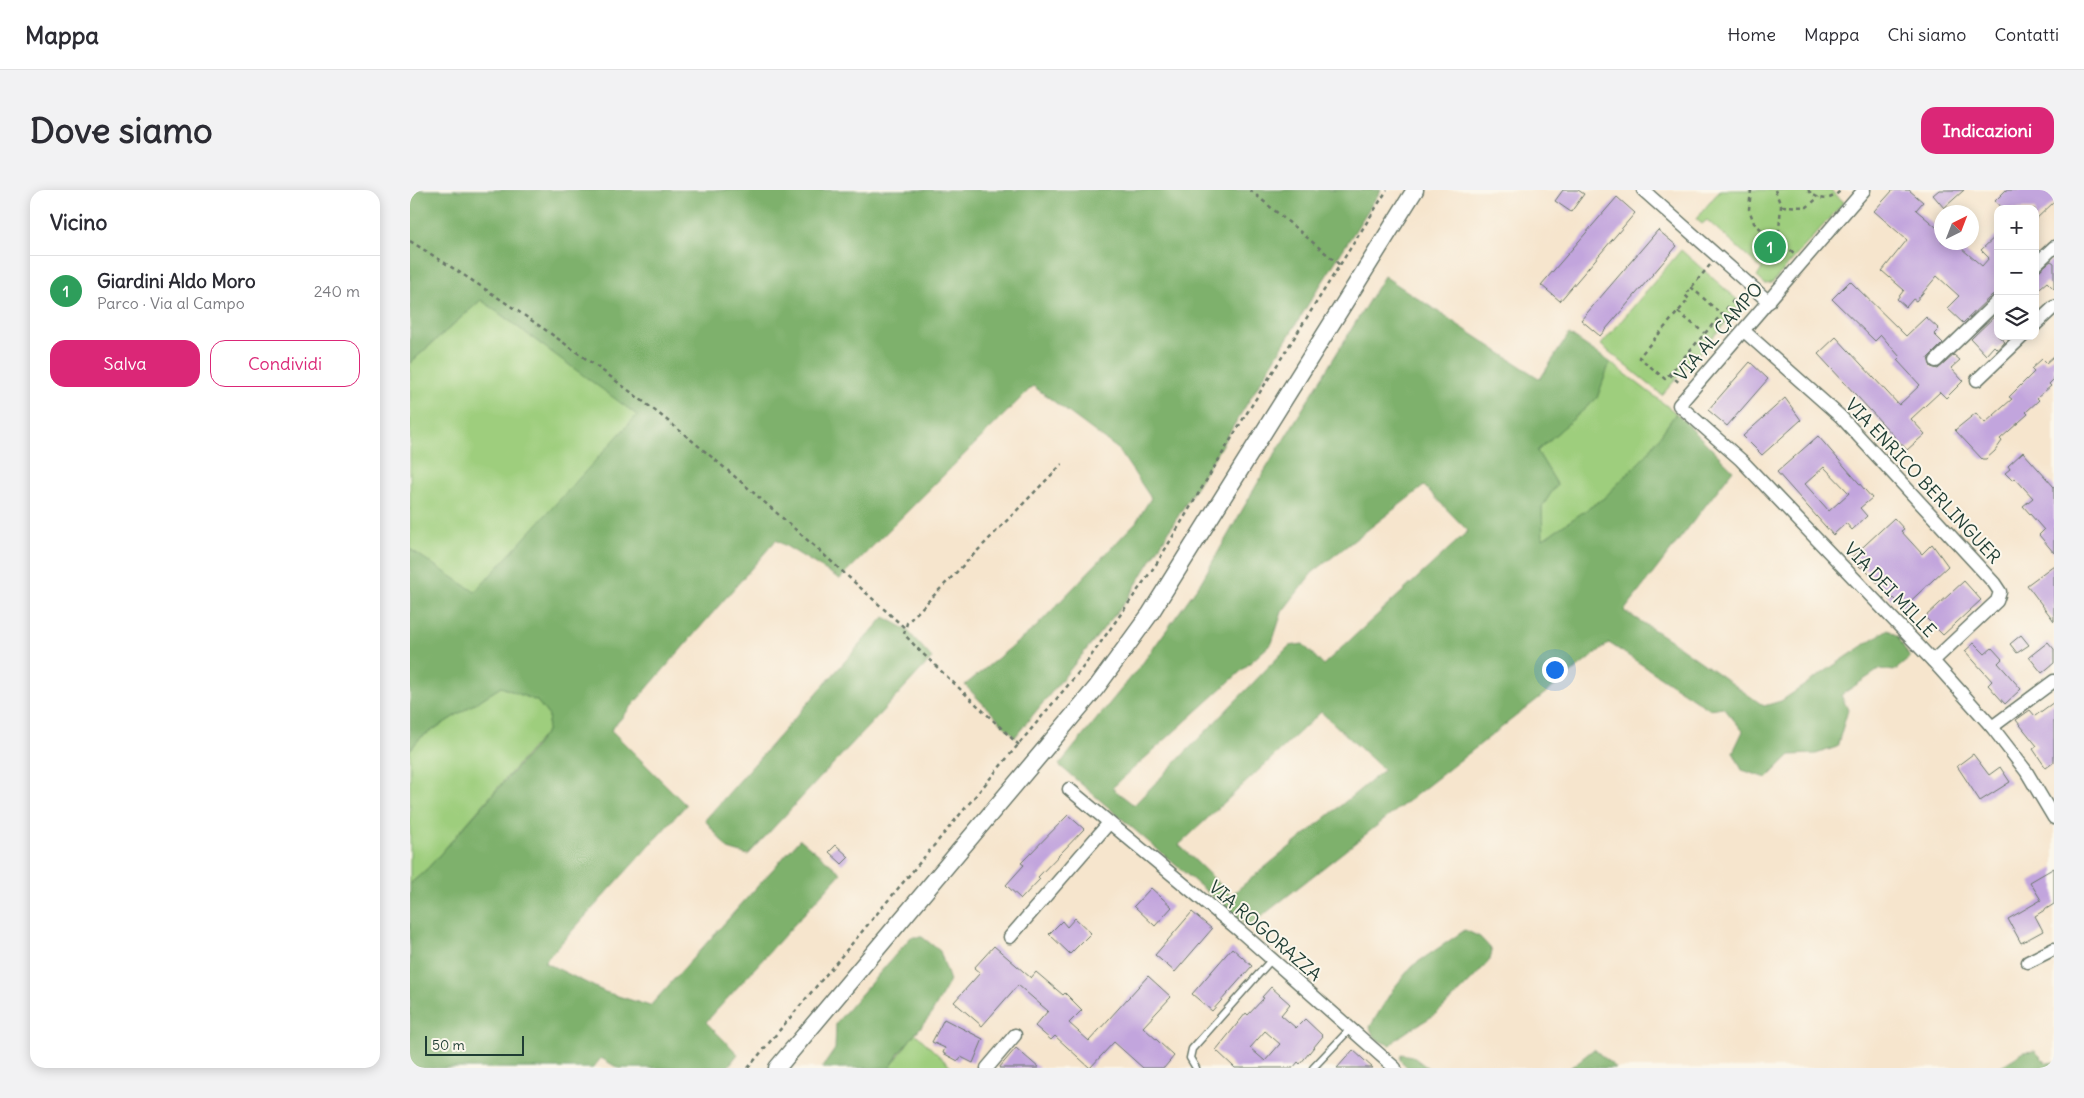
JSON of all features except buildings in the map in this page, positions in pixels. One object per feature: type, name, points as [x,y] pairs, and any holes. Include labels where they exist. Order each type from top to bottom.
[{"type":"street","points":[[777,1068],[1096,688],[1145,621],[1415,190]]},
{"type":"street","points":[[1642,190],[1769,302]]},
{"type":"street","name":"VIA AL CAMPO","points":[[1679,405],[1864,190]]},
{"type":"street","points":[[2039,261],[2054,247]]},
{"type":"street","points":[[1936,361],[1994,305]]},
{"type":"street","points":[[2039,321],[2054,307]]},
{"type":"street","name":"VIA ENRICO BERLINGUER","points":[[1744,331],[1841,417],[1994,583],[2000,592],[1997,601],[1933,661]]},
{"type":"street","points":[[1977,380],[2019,340]]},
{"type":"street","name":"VIA DEI MILLE","points":[[1679,405],[1741,460],[1933,661],[1992,727],[2026,771],[2054,818]]},
{"type":"street","points":[[1992,727],[2054,681]]},
{"type":"street","name":"VIA ROGORAZZA","points":[[1069,789],[1272,959],[1395,1068]]},
{"type":"street","points":[[1010,937],[1110,823]]},
{"type":"street","points":[[2028,962],[2054,949]]},
{"type":"street","points":[[987,1068],[1015,1036]]},
{"type":"lane","points":[[1196,1068],[1190,1058],[1192,1049],[1272,959]]},
{"type":"lane","points":[[1313,1068],[1350,1029]]},
{"type":"path","points":[[1250,190],[1340,265]]},
{"type":"path","points":[[748,1068],[1084,666],[1157,563],[1240,424],[1388,190]]},
{"type":"path","points":[[1751,190],[1748,201],[1752,219],[1764,232],[1776,237],[1803,262]]},
{"type":"path","points":[[1775,190],[1781,206],[1780,230],[1776,237]]},
{"type":"path","points":[[1808,190],[1819,198],[1833,198],[1841,190]]},
{"type":"path","points":[[1781,206],[1807,208],[1819,198]]},
{"type":"path","points":[[410,241],[487,289],[648,406],[744,486],[906,629]]},
{"type":"path","points":[[1717,256],[1685,295],[1689,299],[1639,357],[1665,379],[1734,300]]},
{"type":"path","points":[[1691,287],[1721,314]]},
{"type":"path","points":[[1678,312],[1705,334]]},
{"type":"path","points":[[1019,745],[904,634],[907,623],[1062,464]]},
{"type":"green space","points":[[410,190],[1381,190],[1309,303],[1126,601],[1015,737],[965,685],[1036,627],[1136,522],[1151,498],[1118,449],[1033,386],[840,579],[776,540],[611,730],[686,805],[544,962],[605,992],[650,1006],[800,839],[841,873],[706,1022],[738,1054],[727,1068],[618,1068],[601,1058],[593,1068],[410,1068],[410,884],[428,868],[533,749],[547,731],[549,716],[537,701],[501,687],[420,738],[410,750],[410,549],[475,592],[637,415],[481,300],[410,363]]},
{"type":"green space","points":[[1720,190],[1830,190],[1844,202],[1772,283],[1765,284],[1757,277],[1762,269],[1707,220],[1702,224],[1696,219]]},
{"type":"green space","points":[[1681,250],[1742,304],[1662,395],[1601,345]]},
{"type":"green space","points":[[1384,276],[1540,379],[1569,334],[1610,362],[1597,398],[1537,451],[1557,484],[1542,507],[1543,539],[1604,498],[1648,453],[1676,413],[1733,470],[1624,611],[1670,640],[1764,706],[1781,701],[1888,629],[1898,637],[1910,658],[1894,671],[1880,669],[1841,695],[1848,710],[1837,747],[1816,754],[1790,755],[1767,778],[1742,770],[1733,752],[1743,731],[1723,707],[1709,709],[1609,643],[1248,927],[1059,765],[1142,664],[1201,582],[1264,472]],"holes":[[[1424,486],[1468,531],[1323,665],[1303,644],[1289,646],[1134,805],[1112,788],[1272,643],[1282,612],[1312,573]],[[1321,712],[1384,770],[1231,895],[1179,845]]]},
{"type":"green space","points":[[481,300],[638,415],[475,593],[410,549],[410,363]]},
{"type":"green space","points":[[1610,362],[1676,413],[1648,453],[1604,498],[1542,540],[1542,507],[1557,484],[1537,451],[1597,398]]},
{"type":"green space","points":[[884,617],[906,629],[932,658],[748,855],[728,849],[705,820]]},
{"type":"green space","points":[[501,687],[537,701],[549,716],[547,731],[428,868],[410,884],[410,750],[420,738]]},
{"type":"green space","points":[[1465,930],[1480,937],[1492,950],[1490,960],[1445,1006],[1402,1035],[1391,1045],[1378,1039],[1370,1027],[1393,989],[1412,966]]},
{"type":"green space","points":[[911,937],[922,937],[940,951],[950,981],[930,1016],[899,1053],[890,1068],[822,1068],[835,1049],[836,1023]]},
{"type":"green space","points":[[915,1033],[952,1068],[890,1068]]},
{"type":"green space","points":[[1594,1049],[1616,1068],[1570,1068]]},
{"type":"green space","points":[[2035,1051],[2047,1063],[2054,1062],[2054,1068],[1998,1068],[2024,1052]]},
{"type":"green space","points":[[1401,1054],[1412,1056],[1428,1068],[1408,1068],[1400,1060]]},
{"type":"place","name":"Giardini Aldo Moro","points":[[1770,247]]}]
